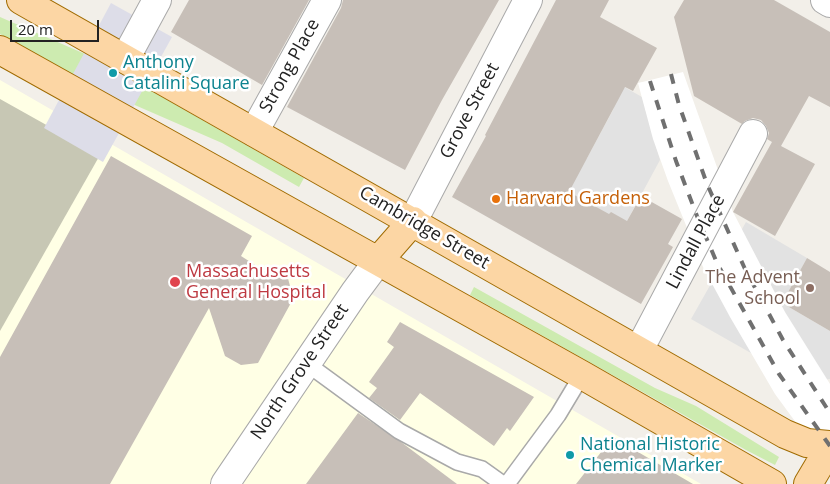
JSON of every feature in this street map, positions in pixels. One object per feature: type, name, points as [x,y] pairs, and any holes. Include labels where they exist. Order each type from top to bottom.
[{"type":"main road","name":"Cambridge Street","points":[[21,0],[791,436],[807,443],[830,446]]},
{"type":"main road","points":[[0,50],[582,375],[772,484]]},
{"type":"main road","points":[[378,261],[413,221]]},
{"type":"main road","points":[[808,484],[830,446]]},
{"type":"street","points":[[125,59],[157,0]]},
{"type":"street","name":"Strong Place","points":[[254,132],[327,0]]},
{"type":"street","name":"Grove Street","points":[[413,221],[528,0]]},
{"type":"street","points":[[826,0],[830,3]]},
{"type":"street","name":"Lindall Place","points":[[639,350],[753,134]]},
{"type":"street","name":"North Grove Street","points":[[225,484],[306,363],[378,261]]},
{"type":"lane","points":[[306,363],[399,431],[456,462],[482,469],[503,484]]},
{"type":"lane","points":[[507,484],[558,416],[582,375]]},
{"type":"shaded area","name":"Anthony Catalini Square","points":[[111,3],[172,37],[103,162],[44,128]]},
{"type":"shaded area","name":"Massachusetts General Hospital","points":[[0,80],[701,484],[0,484]]},
{"type":"shaded area","points":[[619,84],[642,97],[660,160],[627,221],[608,218],[590,204],[562,188],[587,158],[613,110]]},
{"type":"shaded area","points":[[0,99],[100,155],[0,331]]},
{"type":"shaded area","points":[[746,222],[807,258],[782,303],[830,331],[830,379],[802,382],[691,319]]},
{"type":"green space","points":[[0,17],[92,57],[304,178],[299,187],[222,143],[98,89],[0,34]]},
{"type":"green space","points":[[474,287],[655,388],[696,406],[779,457],[775,465],[470,295]]},
{"type":"pier","points":[[683,72],[733,212],[785,312],[830,384],[830,469],[775,394],[730,317],[703,267],[668,181],[653,139],[638,83]]},
{"type":"building","points":[[189,0],[309,0],[262,85],[171,32]]},
{"type":"building","points":[[343,0],[499,0],[405,170],[287,107],[341,8]]},
{"type":"building","points":[[556,0],[609,0],[600,17],[657,48],[633,91],[625,87],[569,192],[609,214],[611,212],[627,221],[641,196],[682,219],[668,244],[673,247],[641,304],[452,197],[486,136]]},
{"type":"building","points":[[684,0],[774,0],[830,32],[830,107],[809,96],[781,146],[815,164],[775,236],[733,212],[772,142],[767,139],[769,133],[761,120],[753,118],[742,124],[694,96],[674,17]]},
{"type":"building","points":[[111,156],[252,236],[241,256],[266,272],[286,271],[290,286],[298,290],[258,363],[241,365],[225,356],[209,308],[110,484],[0,484],[0,357]]},
{"type":"building","name":"The Advent School","points":[[807,258],[830,272],[830,331],[782,303]]},
{"type":"building","points":[[400,322],[534,397],[510,431],[507,428],[494,446],[420,393],[400,420],[369,398],[377,388],[369,382],[394,347],[387,342]]},
{"type":"building","points":[[358,413],[401,442],[457,484],[306,484]]},
{"type":"building","points":[[613,437],[638,452],[693,484],[576,484]]},
{"type":"railway","points":[[671,74],[679,105],[707,184],[745,269],[783,340],[830,413]]},
{"type":"railway","points":[[650,81],[676,161],[717,263],[779,374],[830,446]]},
{"type":"place","name":"Anthony Catalini Square","points":[[113,73]]},
{"type":"place","name":"Harvard Gardens","points":[[496,199]]},
{"type":"place","name":"Massachusetts General Hospital","points":[[175,282]]},
{"type":"place","name":"The Advent School","points":[[810,288]]},
{"type":"place","name":"National Historic Chemical Marker","points":[[570,455]]}]
